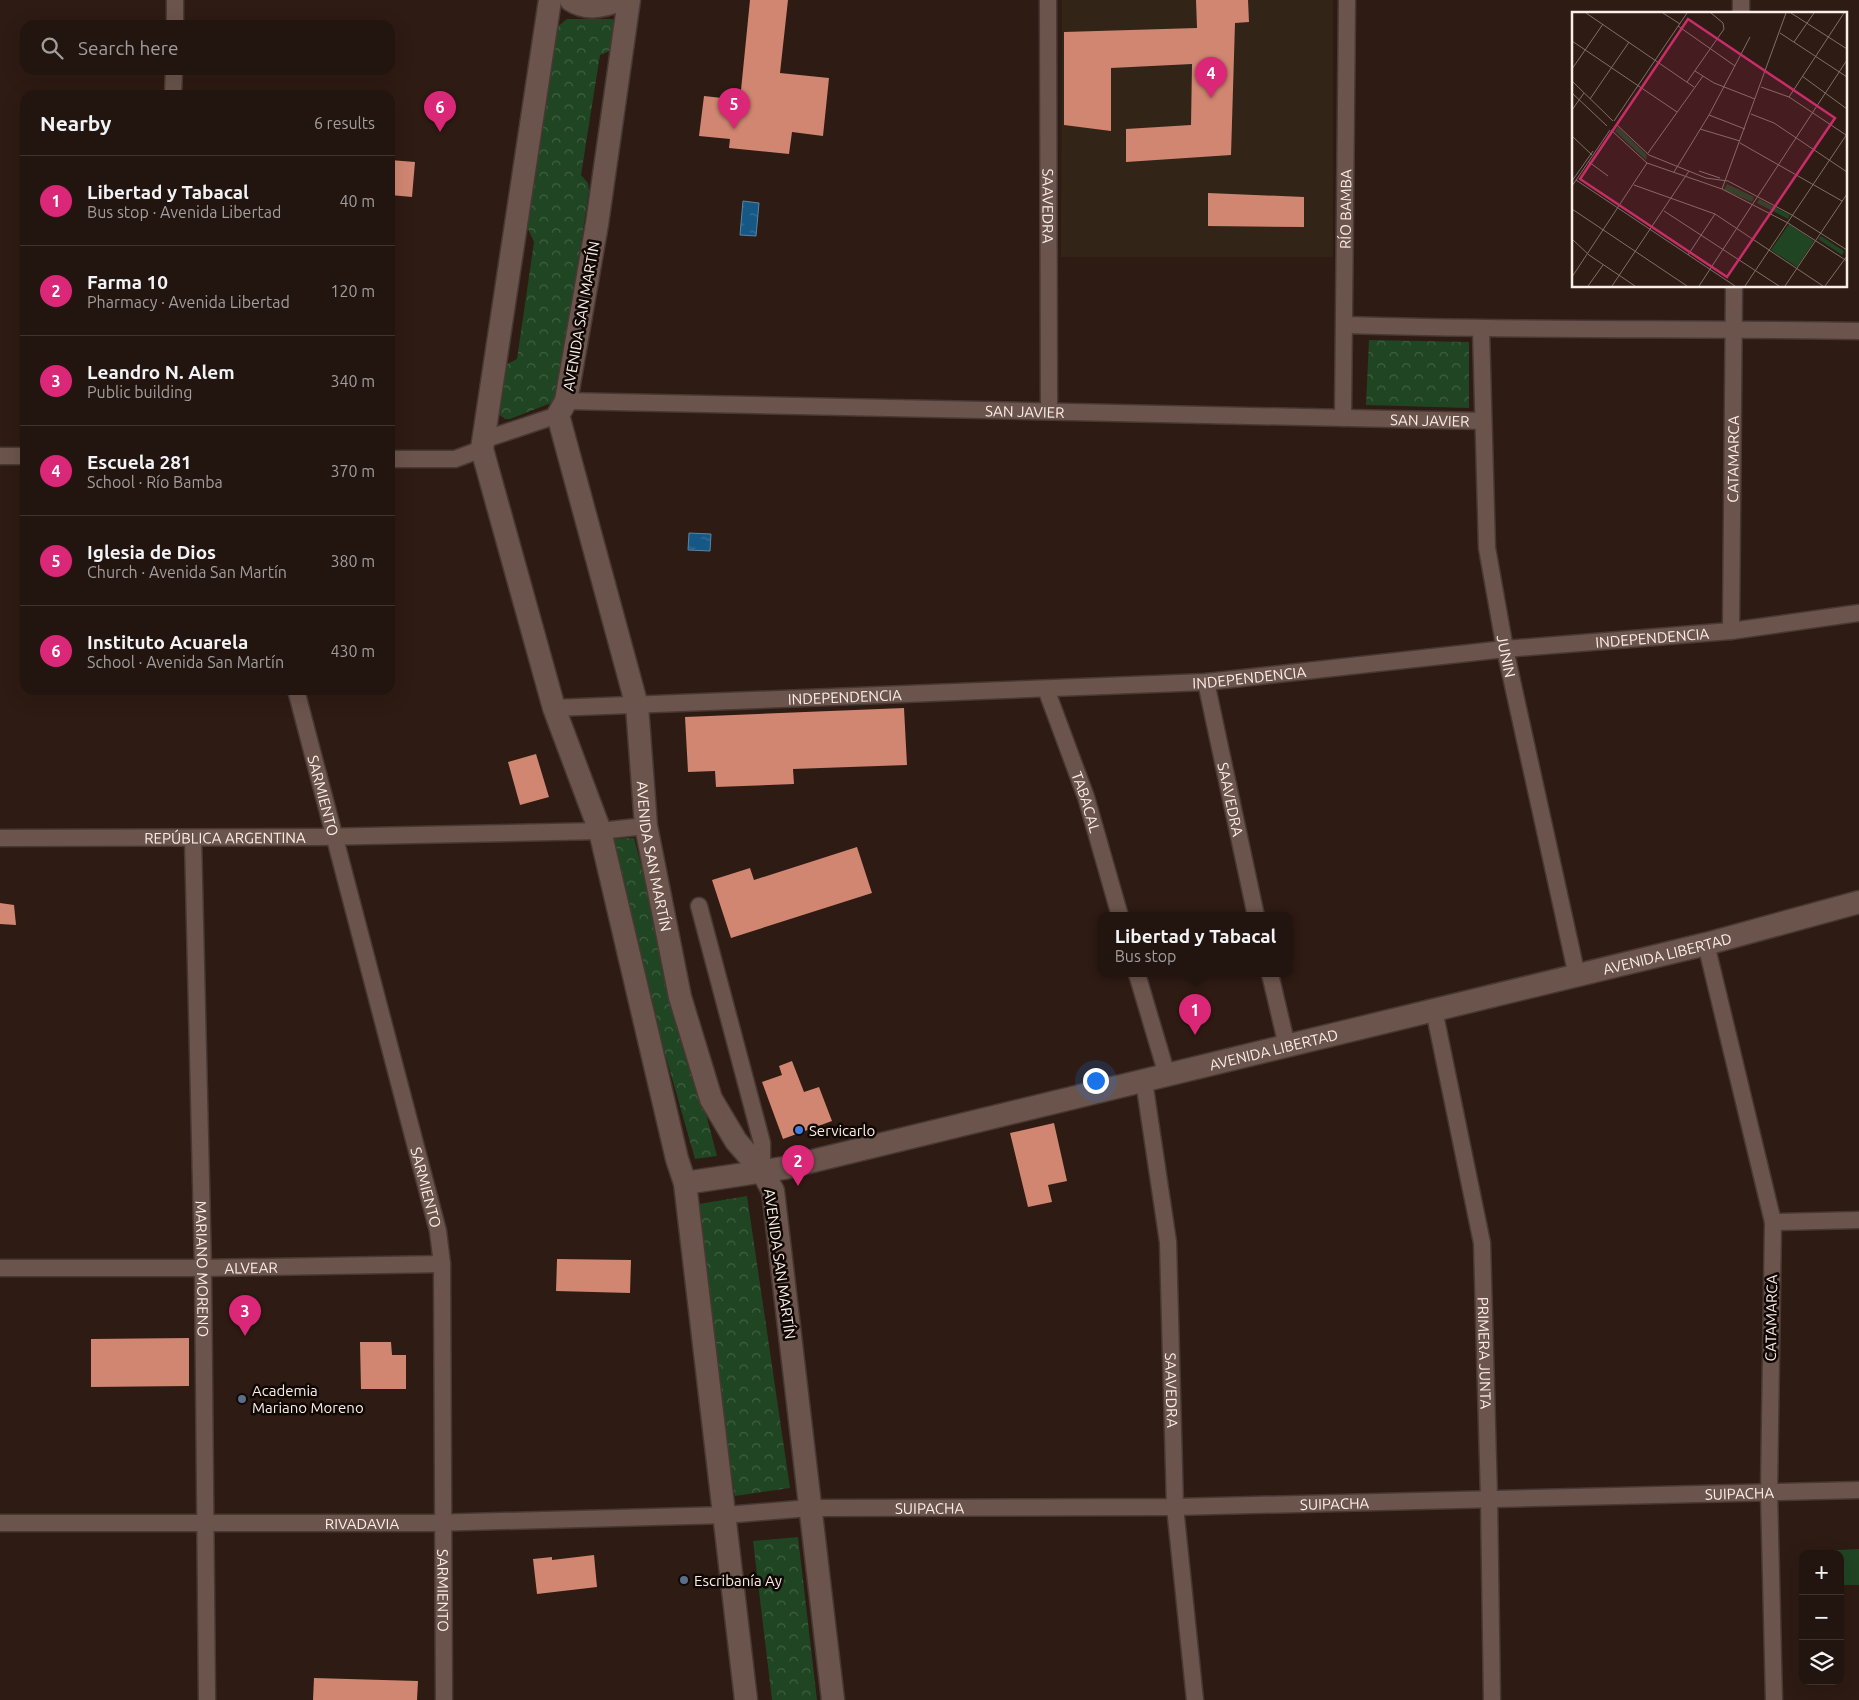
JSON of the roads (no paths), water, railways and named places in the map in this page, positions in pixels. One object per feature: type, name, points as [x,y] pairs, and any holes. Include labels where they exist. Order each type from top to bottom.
[{"type":"main road","points":[[550,0],[482,445],[554,708],[600,831],[677,1159],[685,1183],[726,1515],[746,1700]]},
{"type":"main road","points":[[571,0],[588,7],[604,6],[619,0]]},
{"type":"main road","name":"AVENIDA SAN MARTÍN","points":[[630,0],[597,224],[562,408],[637,706],[646,826],[680,997],[711,1099],[736,1141],[762,1171],[773,1191],[833,1700]]},
{"type":"main road","name":"AVENIDA LIBERTAD","points":[[685,1183],[784,1168],[1577,976],[1706,944],[1859,902]]},
{"type":"street","points":[[175,0],[175,20]]},
{"type":"street","name":"SAAVEDRA","points":[[1048,0],[1049,411]]},
{"type":"street","name":"RÍO BAMBA","points":[[1343,418],[1347,0]]},
{"type":"street","points":[[173,90],[174,75]]},
{"type":"street","name":"CATAMARCA","points":[[1731,630],[1732,328],[1734,288]]},
{"type":"street","points":[[1345,325],[1481,330],[1732,328],[1859,331]]},
{"type":"street","name":"JUNIN","points":[[1481,330],[1487,548],[1505,649],[1577,976]]},
{"type":"street","name":"SAN JAVIER","points":[[395,459],[455,460],[482,445],[562,408],[1049,411],[1483,421]]},
{"type":"street","points":[[0,456],[20,456]]},
{"type":"street","name":"INDEPENDENCIA","points":[[554,708],[1206,682],[1505,649],[1731,630],[1859,613]]},
{"type":"street","name":"SAAVEDRA","points":[[1206,682],[1255,912]]},
{"type":"street","name":"TABACAL","points":[[1046,689],[1086,797],[1119,912]]},
{"type":"street","name":"SARMIENTO","points":[[297,695],[438,1231],[442,1264],[444,1700]]},
{"type":"street","name":"REPÚBLICA ARGENTINA","points":[[0,838],[333,836],[600,831],[646,826]]},
{"type":"street","name":"MARIANO MORENO","points":[[193,838],[203,1268],[207,1700]]},
{"type":"street","points":[[699,906],[762,1143],[762,1171]]},
{"type":"street","name":"CATAMARCA","points":[[1706,944],[1773,1222],[1769,1493],[1774,1700]]},
{"type":"street","points":[[1138,977],[1167,1075]]},
{"type":"street","points":[[1271,977],[1287,1046]]},
{"type":"street","name":"PRIMERA JUNTA","points":[[1434,1010],[1482,1244],[1490,1498],[1492,1700]]},
{"type":"street","name":"SAAVEDRA","points":[[1144,1080],[1168,1242],[1175,1507],[1196,1700]]},
{"type":"street","points":[[1773,1222],[1859,1220]]},
{"type":"street","name":"ALVEAR","points":[[0,1268],[203,1268],[442,1264]]},
{"type":"street","name":"SUIPACHA","points":[[726,1515],[810,1508],[1175,1507],[1859,1490]]},
{"type":"street","name":"RIVADAVIA","points":[[0,1523],[442,1522],[726,1515]]},
{"type":"water","points":[[743,201],[759,203],[756,236],[740,235]]},
{"type":"water","points":[[689,533],[711,534],[710,551],[688,550]]},
{"type":"place","name":"Escuela 281","points":[[1211,98]]},
{"type":"place","name":"Iglesia de Dios","points":[[734,129]]},
{"type":"place","name":"Instituto Acuarela","points":[[440,132]]},
{"type":"place","name":"Libertad y Tabacal","points":[[1195,1035]]},
{"type":"place","name":"Servicarlo","points":[[799,1130]]},
{"type":"place","name":"Farma 10","points":[[798,1186]]},
{"type":"place","name":"Leandro N. Alem","points":[[245,1336]]},
{"type":"place","name":"Academia Mariano Moreno","points":[[242,1399]]},
{"type":"place","name":"Escribanía Ay","points":[[684,1580]]}]
